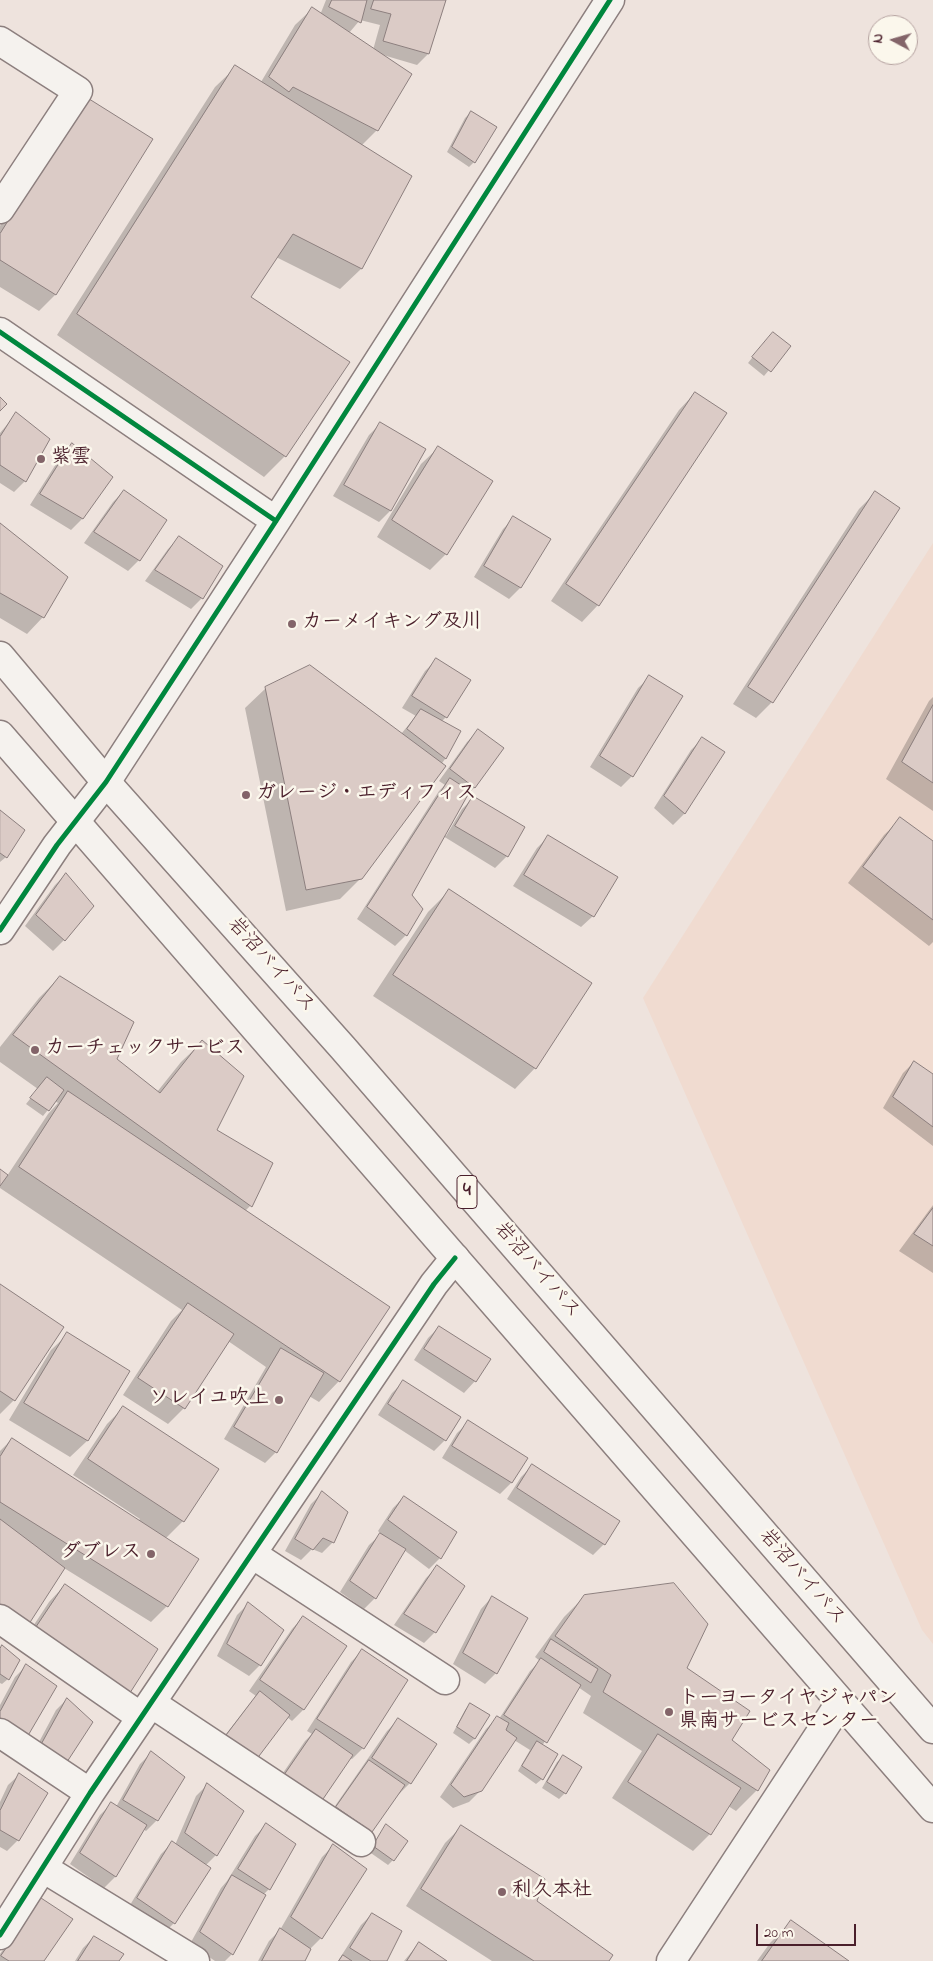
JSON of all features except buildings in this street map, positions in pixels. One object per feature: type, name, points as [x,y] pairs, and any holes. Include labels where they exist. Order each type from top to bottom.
[{"type":"main road","points":[[0,930],[57,846],[106,782],[276,521],[610,0]]},
{"type":"main road","points":[[0,41],[78,91],[0,209]]},
{"type":"main road","points":[[0,332],[276,521]]},
{"type":"main road","name":"岩沼バイパス","points":[[0,656],[106,782],[343,1048],[933,1729]]},
{"type":"main road","points":[[0,735],[933,1808]]},
{"type":"main road","points":[[0,1935],[90,1793],[434,1284],[455,1258]]},
{"type":"main road","points":[[252,1554],[446,1680]]},
{"type":"main road","points":[[0,1619],[361,1842]]},
{"type":"main road","points":[[671,1961],[840,1703]]},
{"type":"main road","points":[[0,1733],[90,1793]]},
{"type":"main road","points":[[43,1868],[195,1961]]},
{"type":"shaded area","points":[[933,543],[933,1644],[922,1630],[643,998]]},
{"type":"cycle path","points":[[0,930],[57,845],[106,782],[276,521],[610,0]]},
{"type":"cycle path","points":[[0,332],[276,521]]},
{"type":"cycle path","points":[[0,1935],[90,1793],[434,1284],[455,1258]]},
{"type":"place","name":"紫雲","points":[[41,459]]},
{"type":"place","name":"カーメイキング及川","points":[[292,624]]},
{"type":"place","name":"ガレージ・エディフィス","points":[[246,795]]},
{"type":"place","name":"カーチェックサービス","points":[[35,1050]]},
{"type":"place","name":"ソレイユ吹上","points":[[279,1400]]},
{"type":"place","name":"ダブレス","points":[[151,1554]]},
{"type":"place","name":"トーヨータイヤジャパン 県南サービスセンター","points":[[669,1712]]},
{"type":"place","name":"利久本社","points":[[502,1892]]}]
